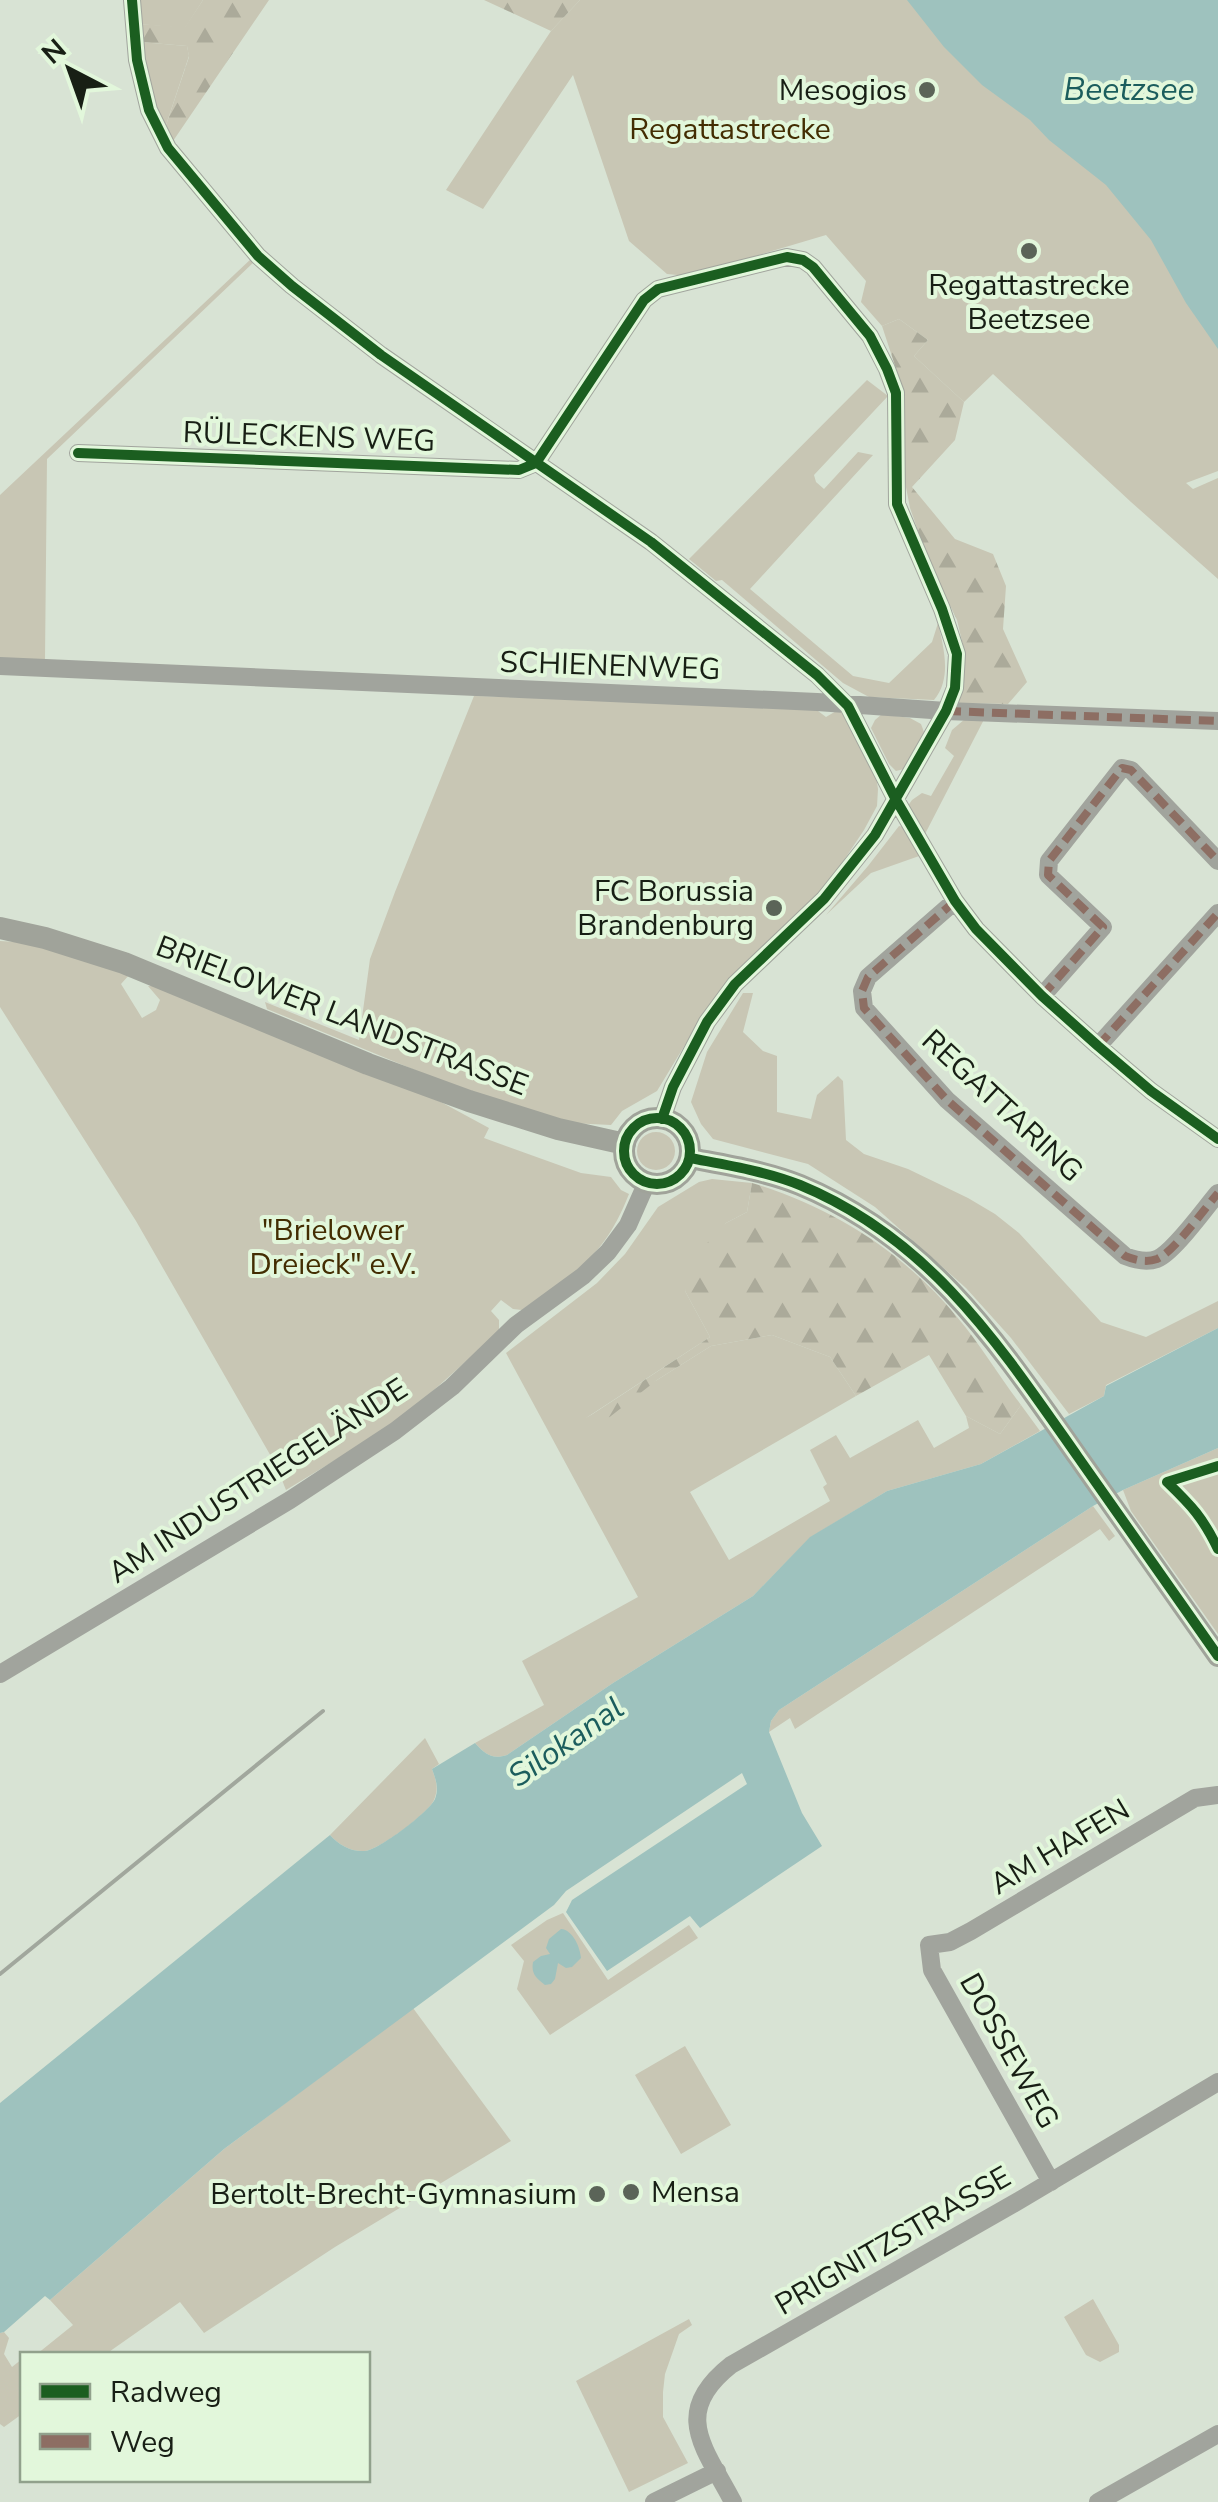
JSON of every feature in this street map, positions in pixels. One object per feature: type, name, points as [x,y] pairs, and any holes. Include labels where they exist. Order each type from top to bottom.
[{"type":"main road","name":"BRIELOWER LANDSTRASSE","points":[[0,912],[83,944],[98,954]]},
{"type":"main road","name":"BRIELOWER LANDSTRASSE","points":[[0,928],[98,954],[469,1101],[558,1129],[624,1144]]},
{"type":"main road","points":[[662,1118],[684,1131],[690,1158],[674,1179],[646,1182],[626,1163],[624,1144],[630,1131],[642,1121],[662,1118]]},
{"type":"main road","points":[[690,1158],[798,1185],[871,1224],[958,1296],[1046,1410],[1218,1656]]},
{"type":"street","points":[[132,0],[136,60],[149,110],[168,148],[258,256],[418,382],[651,542],[817,675],[848,706],[955,901],[976,929],[1098,1046],[1152,1092],[1218,1139]]},
{"type":"street","points":[[536,463],[644,300],[658,289],[787,256],[803,260],[870,336],[887,368],[896,393],[897,504],[942,609],[956,654],[955,688],[946,711],[874,835],[824,899],[735,984],[707,1022],[673,1086],[662,1118]]},
{"type":"street","name":"RÜLECKENS WEG","points":[[78,453],[520,470],[536,463]]},
{"type":"street","name":"SCHIENENWEG","points":[[0,666],[1218,721]]},
{"type":"street","points":[[1042,996],[1102,926],[1048,875],[1050,861],[1122,768],[1131,770],[1218,861]]},
{"type":"street","name":"REGATTARING","points":[[955,901],[868,977],[862,991],[864,1008],[946,1100],[1125,1256],[1156,1259],[1169,1251],[1218,1192]]},
{"type":"street","points":[[1098,1046],[1218,914]]},
{"type":"street","name":"AM INDUSTRIEGELÄNDE","points":[[0,1674],[290,1500],[395,1432],[452,1386],[516,1325],[583,1276],[608,1252],[628,1225],[646,1182]]},
{"type":"street","name":"AM HAFEN","points":[[929,1945],[950,1942],[971,1931],[1195,1798],[1218,1796]]},
{"type":"street","name":"DOSSEWEG","points":[[929,1945],[932,1970],[1051,2182]]},
{"type":"street","name":"PRIGNITZSTRASSE","points":[[734,2502],[698,2435],[696,2419],[705,2390],[719,2374],[1218,2082]]},
{"type":"street","points":[[1098,2502],[1218,2434]]},
{"type":"street","points":[[654,2502],[717,2471]]},
{"type":"green space","points":[[137,0],[203,0],[185,28],[138,24]]},
{"type":"green space","points":[[203,0],[269,0],[171,144],[164,131],[189,57],[187,46],[140,42],[138,24],[185,27]]},
{"type":"green space","points":[[484,0],[580,0],[551,31]]},
{"type":"green space","name":"Regattastrecke","points":[[580,0],[1218,0],[1218,471],[1186,483],[1193,489],[1218,478],[1218,579],[993,374],[964,402],[914,356],[928,340],[899,319],[882,326],[861,302],[866,281],[826,235],[688,276],[667,274],[629,241],[573,75],[483,209],[446,190],[551,31]]},
{"type":"green space","points":[[140,42],[187,46],[189,56],[164,131],[153,107]]},
{"type":"green space","points":[[252,258],[255,261],[47,459],[45,659],[0,661],[0,495]]},
{"type":"green space","points":[[899,319],[928,340],[914,356],[964,402],[955,440],[912,487],[955,539],[993,554],[1006,586],[1003,629],[1027,682],[1008,704],[958,703],[965,654],[957,620],[926,554],[905,482],[905,396],[882,326]]},
{"type":"green space","points":[[867,380],[888,396],[814,475],[816,482],[824,489],[858,452],[873,455],[750,589],[853,676],[889,683],[932,642],[938,623],[945,673],[934,700],[869,697],[843,683],[722,580],[716,581],[689,559]]},
{"type":"green space","points":[[474,696],[810,705],[826,717],[843,707],[875,770],[877,806],[822,893],[700,1020],[657,1091],[622,1111],[611,1125],[570,1123],[490,1101],[267,1009],[265,1002],[359,1040],[370,959]]},
{"type":"green space","points":[[958,703],[992,704],[925,834],[907,807],[922,793],[931,796],[954,756],[945,748],[952,730],[965,719]]},
{"type":"green space","points":[[882,714],[910,718],[921,724],[924,732],[904,769],[896,771],[889,764],[871,728]]},
{"type":"green space","points":[[899,826],[909,828],[922,855],[871,873],[826,915],[868,866]]},
{"type":"green space","name":"\"Brielower Dreieck\" e.V.","points":[[0,941],[50,944],[130,974],[121,984],[142,1018],[156,1010],[160,1000],[148,986],[156,986],[441,1102],[489,1128],[484,1138],[581,1173],[611,1177],[629,1194],[609,1234],[586,1262],[522,1310],[501,1300],[491,1311],[499,1320],[499,1332],[398,1422],[286,1490],[276,1465],[136,1221],[0,1007]]},
{"type":"green space","points":[[743,993],[753,993],[743,1032],[763,1051],[777,1056],[777,1112],[811,1119],[817,1095],[838,1076],[843,1081],[846,1140],[864,1154],[908,1169],[995,1214],[1019,1233],[1101,1322],[1146,1337],[1218,1301],[1218,1328],[1106,1385],[1104,1396],[1069,1414],[1011,1338],[966,1288],[875,1207],[808,1164],[713,1139],[701,1124],[691,1102],[707,1052]]},
{"type":"green space","points":[[656,1132],[670,1137],[675,1151],[670,1165],[656,1170],[642,1165],[637,1151],[642,1137]]},
{"type":"green space","points":[[712,1179],[752,1183],[747,1212],[726,1223],[685,1291],[710,1337],[586,1418],[711,1346],[772,1335],[830,1357],[856,1396],[690,1492],[729,1560],[830,1501],[823,1487],[827,1484],[810,1450],[836,1435],[850,1458],[918,1420],[934,1448],[969,1428],[966,1416],[1000,1434],[1021,1405],[1040,1431],[981,1464],[887,1491],[811,1537],[753,1596],[507,1755],[489,1755],[475,1743],[544,1705],[522,1661],[638,1597],[506,1353],[597,1283],[625,1254],[658,1207],[699,1182]]},
{"type":"green space","points":[[752,1183],[810,1205],[864,1235],[914,1272],[936,1294],[974,1338],[1021,1405],[1000,1434],[966,1416],[929,1355],[856,1396],[830,1357],[772,1335],[711,1346],[657,1380],[602,1423],[589,1425],[585,1419],[710,1337],[685,1291],[691,1260],[726,1223],[747,1212]]},
{"type":"green space","points":[[1218,1448],[1218,1634],[1131,1511],[1123,1490]]},
{"type":"green space","points":[[1093,1506],[1115,1536],[1109,1541],[1100,1529],[795,1729],[790,1718],[769,1732],[779,1710]]},
{"type":"green space","points":[[425,1738],[439,1764],[432,1769],[437,1788],[430,1806],[403,1830],[372,1849],[355,1850],[334,1839],[330,1835]]},
{"type":"green space","points":[[563,1913],[608,1980],[689,1925],[698,1938],[550,2035],[517,1989],[524,1961],[511,1945]]},
{"type":"green space","points":[[413,2008],[511,2141],[335,2247],[204,2333],[180,2302],[109,2352],[39,2352],[73,2325],[50,2300],[224,2149]]},
{"type":"green space","points":[[685,2046],[731,2125],[681,2154],[635,2075]]},
{"type":"green space","points":[[1093,2299],[1119,2345],[1119,2352],[1100,2362],[1086,2355],[1064,2317]]},
{"type":"green space","points":[[689,2319],[692,2325],[679,2334],[663,2392],[663,2417],[688,2463],[629,2492],[576,2381]]},
{"type":"green space","points":[[0,2333],[9,2338],[4,2354],[12,2367],[20,2361],[20,2415],[4,2427],[0,2424]]},
{"type":"water","name":"Beetzsee","points":[[907,0],[1218,0],[1218,349],[1186,303],[1151,240],[1106,185],[982,85],[944,47]]},
{"type":"water","name":"Silokanal","points":[[1218,1328],[1218,1448],[1093,1506],[779,1710],[769,1732],[802,1813],[822,1846],[700,1928],[690,1916],[607,1971],[566,1912],[572,1900],[747,1784],[742,1773],[566,1891],[554,1905],[224,2149],[50,2300],[45,2296],[0,2333],[0,2103],[330,1835],[346,1847],[365,1851],[403,1830],[435,1799],[437,1788],[432,1769],[475,1743],[489,1755],[507,1755],[753,1596],[810,1537],[887,1491],[981,1464],[1104,1396],[1106,1386]]},
{"type":"water","points":[[561,1929],[575,1940],[581,1958],[572,1967],[558,1963],[555,1979],[545,1985],[535,1975],[533,1962],[550,1954],[546,1948],[549,1939]]},
{"type":"railway","points":[[0,1974],[323,1711]]},
{"type":"marked path","points":[[946,711],[1218,721]]},
{"type":"marked path","points":[[1042,996],[1103,927],[1048,875],[1049,861],[1122,768],[1131,770],[1218,861]]},
{"type":"marked path","points":[[955,901],[868,977],[862,991],[864,1008],[947,1100],[1125,1256],[1149,1261],[1164,1255],[1218,1193]]},
{"type":"marked path","points":[[1098,1046],[1218,913]]},
{"type":"cycle path","points":[[132,0],[137,60],[149,110],[168,148],[258,256],[381,355],[651,542],[817,675],[848,706],[895,798],[955,901],[976,929],[1098,1046],[1151,1091],[1218,1139]]},
{"type":"cycle path","points":[[536,463],[644,300],[658,289],[787,257],[803,260],[870,336],[887,369],[896,393],[897,504],[957,654],[955,688],[946,711],[875,835],[824,899],[735,984],[707,1022],[673,1087],[662,1119]]},
{"type":"cycle path","points":[[78,453],[519,470],[536,463]]},
{"type":"cycle path","points":[[657,1118],[680,1128],[690,1151],[680,1174],[657,1184],[634,1174],[624,1151],[634,1128],[657,1118]]},
{"type":"cycle path","points":[[690,1158],[800,1185],[888,1235],[925,1266],[959,1300],[1020,1375],[1218,1656]]},
{"type":"cycle path","points":[[1218,1466],[1167,1482],[1196,1513],[1218,1549]]},
{"type":"place","name":"Mesogios","points":[[927,90]]},
{"type":"place","name":"Regattastrecke Beetzsee","points":[[1029,251]]},
{"type":"place","name":"FC Borussia Brandenburg","points":[[774,908]]},
{"type":"place","name":"Mensa","points":[[631,2192]]},
{"type":"place","name":"Bertolt-Brecht-Gymnasium","points":[[597,2194]]}]
